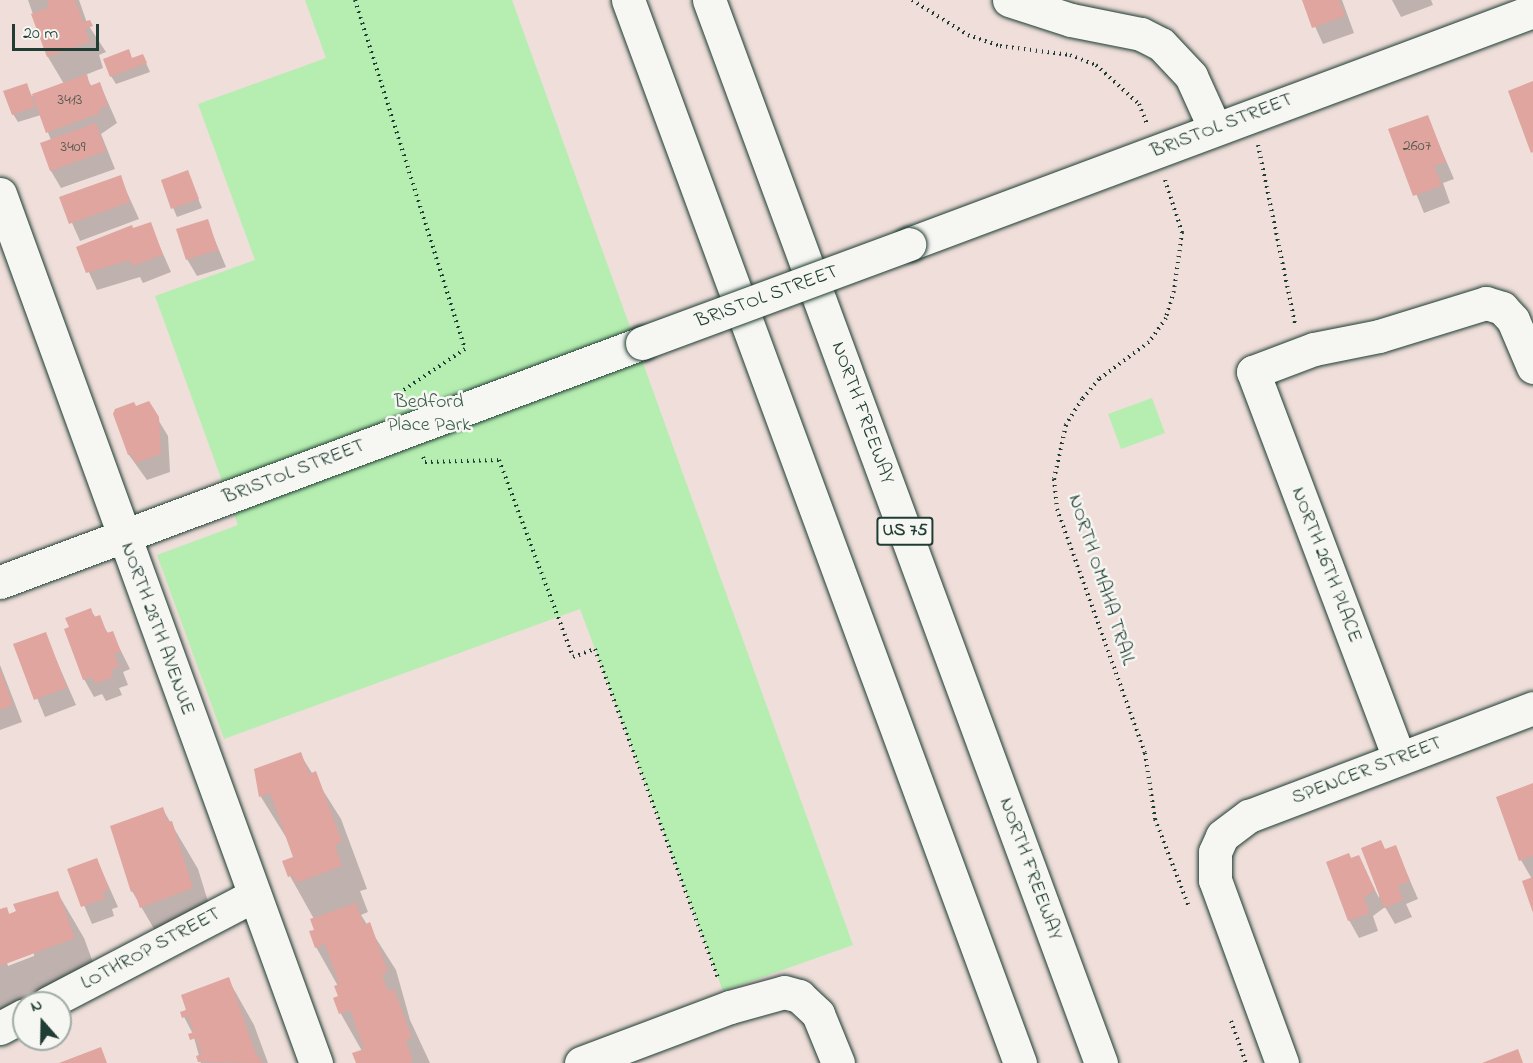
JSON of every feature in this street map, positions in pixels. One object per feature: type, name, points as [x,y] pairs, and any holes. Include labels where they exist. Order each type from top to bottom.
[{"type":"main road","points":[[628,0],[1020,1063]]},
{"type":"main road","name":"NORTH FREEWAY","points":[[709,0],[1101,1063]]},
{"type":"main road","points":[[1009,0],[1071,20],[1141,34],[1161,44],[1191,76],[1215,129]]},
{"type":"main road","name":"BRISTOL STREET","points":[[0,582],[1533,10]]},
{"type":"main road","name":"NORTH 28TH AVENUE","points":[[0,194],[316,1063]]},
{"type":"main road","points":[[1304,352],[1379,336],[1478,303],[1502,308],[1519,329],[1533,367]]},
{"type":"main road","name":"NORTH 26TH PLACE","points":[[1304,352],[1253,372],[1399,758]]},
{"type":"main road","name":"SPENCER STREET","points":[[1282,1063],[1217,889],[1215,852],[1222,836],[1242,819],[1533,708]]},
{"type":"main road","name":"LOTHROP STREET","points":[[71,991],[255,895]]},
{"type":"main road","points":[[581,1063],[730,1007],[775,993],[799,996],[819,1014],[838,1063]]},
{"type":"path","points":[[355,0],[465,349],[399,393],[402,402]]},
{"type":"path","name":"NORTH OMAHA TRAIL","points":[[912,0],[968,35],[1000,46],[1070,55],[1096,65],[1139,104],[1182,232],[1174,291],[1166,318],[1149,342],[1099,380],[1082,399],[1066,425],[1054,479],[1058,509],[1145,753],[1155,819],[1191,912]]},
{"type":"path","points":[[1248,116],[1304,352]]},
{"type":"path","points":[[422,454],[425,462],[499,460],[573,657],[595,649],[730,1007]]},
{"type":"path","points":[[1230,1019],[1246,1063]]},
{"type":"green space","name":"Bedford Place Park","points":[[305,0],[512,0],[853,945],[723,991],[580,609],[224,739],[157,555],[238,525],[155,296],[255,260],[198,104],[326,58]]},
{"type":"green space","points":[[1152,398],[1165,433],[1121,449],[1108,414]]},
{"type":"building","points":[[47,0],[75,0],[83,22],[90,20],[93,26],[85,29],[90,42],[47,57],[31,14],[49,7]]},
{"type":"building","points":[[1302,0],[1339,0],[1345,16],[1312,28]]},
{"type":"building","points":[[129,49],[132,58],[143,54],[147,63],[110,77],[103,59]]},
{"type":"building","points":[[87,74],[90,86],[100,82],[108,106],[99,109],[100,113],[46,133],[32,94]]},
{"type":"building","points":[[1533,81],[1533,152],[1531,153],[1508,91]]},
{"type":"building","points":[[27,83],[35,107],[12,115],[3,91]]},
{"type":"building","points":[[1428,115],[1446,162],[1434,166],[1442,186],[1413,196],[1388,129]]},
{"type":"building","points":[[96,123],[106,151],[50,171],[40,143]]},
{"type":"building","points":[[188,170],[199,199],[171,209],[161,180]]},
{"type":"building","points":[[121,175],[130,202],[69,224],[59,197]]},
{"type":"building","points":[[208,219],[218,250],[186,260],[176,229]]},
{"type":"building","points":[[151,222],[163,255],[132,266],[130,260],[86,273],[76,247],[132,225],[133,228]]},
{"type":"building","points":[[149,401],[159,417],[161,454],[135,463],[132,454],[128,455],[113,414],[115,409],[134,402],[136,406]]},
{"type":"building","points":[[91,608],[94,617],[100,615],[107,633],[113,631],[121,652],[114,654],[119,667],[111,670],[113,677],[95,684],[92,677],[83,680],[64,629],[69,627],[65,618]]},
{"type":"building","points":[[46,632],[67,688],[34,700],[13,644]]},
{"type":"building","points":[[0,669],[13,705],[0,710]]},
{"type":"building","points":[[301,752],[309,774],[316,771],[342,842],[335,845],[342,866],[296,883],[293,875],[288,877],[282,861],[293,857],[270,793],[259,797],[254,769]]},
{"type":"building","points":[[1533,783],[1533,856],[1519,861],[1496,797]]},
{"type":"building","points":[[163,807],[168,822],[172,821],[193,888],[140,908],[134,891],[131,892],[110,826]]},
{"type":"building","points":[[1381,840],[1385,849],[1396,845],[1410,881],[1398,886],[1403,900],[1384,908],[1361,848]]},
{"type":"building","points":[[1349,853],[1351,858],[1359,855],[1375,890],[1364,898],[1370,913],[1348,921],[1326,862]]},
{"type":"building","points":[[97,858],[109,889],[103,892],[106,898],[81,907],[67,869]]},
{"type":"building","points":[[1533,877],[1533,913],[1522,881]]},
{"type":"building","points":[[58,891],[75,938],[0,966],[0,909],[7,907],[9,914],[16,911],[13,904]]},
{"type":"building","points":[[356,903],[364,925],[370,922],[388,972],[382,975],[388,991],[394,989],[412,1037],[406,1040],[413,1061],[409,1063],[356,1063],[352,1053],[364,1049],[350,1010],[339,1014],[333,998],[338,996],[334,986],[339,984],[325,944],[315,948],[309,931],[314,930],[310,919]]},
{"type":"building","points":[[229,977],[256,1054],[263,1063],[198,1062],[196,1056],[202,1054],[196,1038],[190,1040],[188,1034],[194,1032],[188,1016],[182,1018],[180,1012],[186,1010],[181,995]]},
{"type":"building","points":[[101,1047],[107,1063],[59,1063]]},
{"type":"building","points":[[1518,1049],[1523,1063],[1482,1063]]}]
